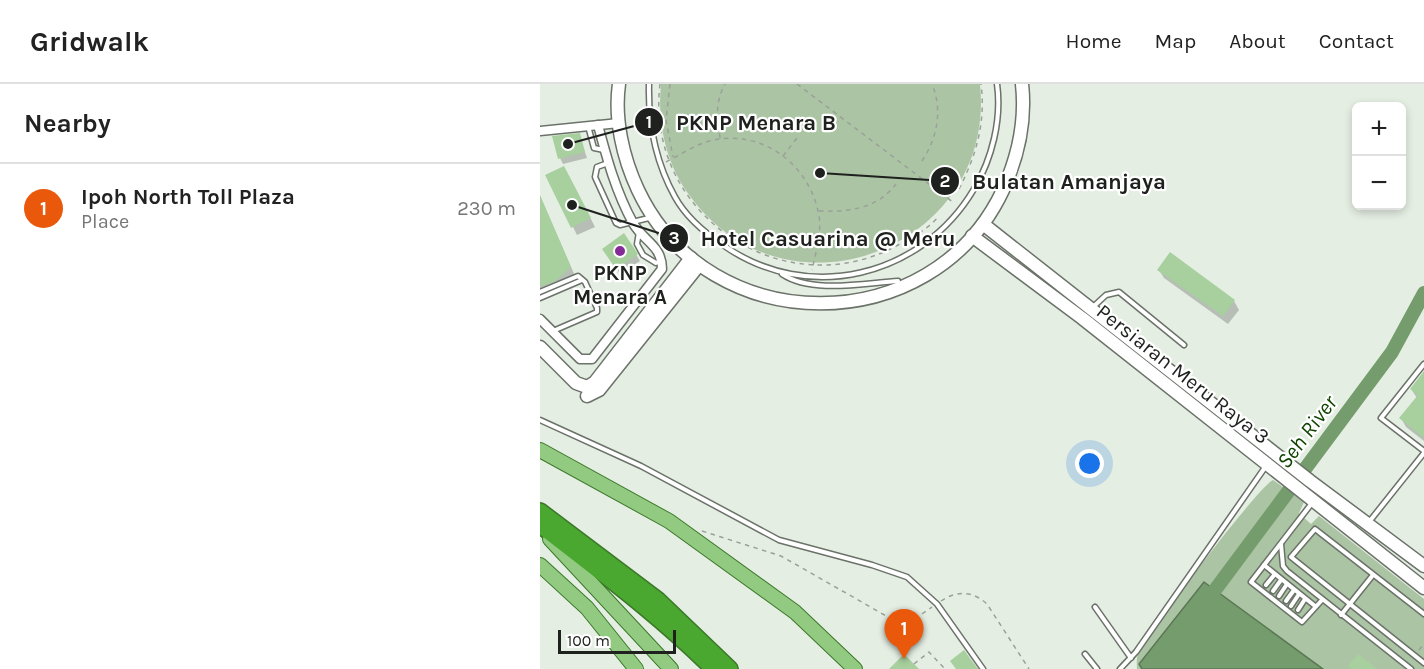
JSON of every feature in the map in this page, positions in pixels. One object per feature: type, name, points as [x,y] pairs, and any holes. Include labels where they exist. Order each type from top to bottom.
[{"type":"highway","points":[[540,511],[658,600],[730,669]]},
{"type":"highway","points":[[540,527],[624,589],[680,636],[713,669]]},
{"type":"main road","points":[[540,450],[669,521],[795,612],[855,669]]},
{"type":"main road","points":[[540,527],[671,669]]},
{"type":"main road","points":[[540,565],[587,608],[636,669]]},
{"type":"street","points":[[619,84],[619,123],[633,179],[653,217],[695,261],[750,292],[806,304],[863,300],[891,292],[917,280],[946,261],[972,236],[983,224],[1010,175],[1018,148],[1022,121],[1022,84]]},
{"type":"street","points":[[540,131],[619,123]]},
{"type":"street","points":[[540,319],[580,359],[592,359],[662,269],[662,261],[656,248],[633,223],[608,163],[598,125]]},
{"type":"street","name":"Persiaran Meru Raya 3","points":[[983,224],[1092,307],[1310,481],[1424,566]]},
{"type":"street","name":"Persiaran Meru Raya 3","points":[[972,236],[1082,318],[1424,588]]},
{"type":"street","points":[[540,357],[577,393],[599,390],[695,261]]},
{"type":"street","points":[[540,347],[587,392]]},
{"type":"lane","points":[[649,84],[648,119],[660,165],[676,199],[704,232],[740,257],[780,273],[791,280],[826,285],[917,280]]},
{"type":"lane","points":[[780,273],[811,278],[850,276],[892,264],[931,241],[962,210],[984,172],[996,131],[997,84]]},
{"type":"lane","points":[[588,126],[594,148],[605,150]]},
{"type":"lane","points":[[608,163],[597,167],[594,172],[608,209],[616,223],[620,225],[633,223],[653,217]]},
{"type":"lane","points":[[639,232],[637,244],[643,255],[656,263],[662,261]]},
{"type":"lane","points":[[540,292],[577,276],[583,281],[597,311],[553,332]]},
{"type":"lane","points":[[540,298],[583,281]]},
{"type":"lane","points":[[1082,318],[1106,295],[1119,292],[1184,345]]},
{"type":"lane","points":[[1369,523],[1424,452],[1381,418],[1424,364]]},
{"type":"lane","points":[[540,420],[641,466],[779,540],[872,565],[907,577],[937,604],[982,669]]},
{"type":"lane","points":[[1120,669],[1131,658],[1267,465]]},
{"type":"lane","points":[[1314,501],[1251,582],[1302,622],[1322,600]]},
{"type":"lane","points":[[1424,614],[1315,529],[1291,557],[1424,663]]},
{"type":"lane","points":[[1281,544],[1283,566],[1322,600],[1411,669]]},
{"type":"lane","points":[[1264,565],[1315,606]]},
{"type":"lane","points":[[1266,585],[1275,574]]},
{"type":"lane","points":[[1341,615],[1373,575]]},
{"type":"lane","points":[[1272,591],[1281,580]]},
{"type":"lane","points":[[1279,596],[1287,584]]},
{"type":"lane","points":[[1286,600],[1294,590]]},
{"type":"lane","points":[[1291,606],[1299,594]]},
{"type":"lane","points":[[1298,610],[1305,599]]},
{"type":"lane","points":[[1095,607],[1131,658]]},
{"type":"lane","points":[[1085,654],[1097,669]]},
{"type":"path","points":[[660,84],[662,130],[669,160],[684,191],[707,218],[726,235],[756,254],[813,265],[840,264],[871,258],[916,236],[939,216]]},
{"type":"path","points":[[670,84],[666,120],[673,158]]},
{"type":"path","points":[[720,139],[717,111],[719,95],[725,84]]},
{"type":"path","points":[[797,84],[962,210]]},
{"type":"path","points":[[922,161],[936,135],[938,117],[932,84]]},
{"type":"path","points":[[959,189],[971,166],[980,134],[981,84]]},
{"type":"path","points":[[783,156],[797,138]]},
{"type":"path","points":[[660,165],[704,142],[720,139],[755,141],[783,156],[799,169],[818,211],[820,231],[811,278]]},
{"type":"path","points":[[818,211],[856,210],[876,202],[896,183]]},
{"type":"path","points":[[701,531],[781,556],[895,621],[913,620],[948,596],[958,593],[979,597],[987,604],[1029,669]]},
{"type":"path","points":[[1417,653],[1424,644]]},
{"type":"path","points":[[914,664],[929,652],[945,669]]},
{"type":"shaded area","points":[[661,84],[980,84],[976,141],[956,189],[921,227],[878,251],[829,262],[779,258],[731,236],[690,196],[675,170],[665,143],[660,113]]},
{"type":"shaded area","points":[[1273,480],[1304,502],[1299,513],[1311,524],[1319,516],[1424,599],[1424,669],[1137,669],[1138,655],[1160,620],[1225,534]]},
{"type":"shaded area","points":[[1204,582],[1323,669],[1142,669],[1139,664]]},
{"type":"building","points":[[580,133],[585,152],[558,159],[552,136]]},
{"type":"building","points":[[564,166],[591,218],[571,228],[545,175]]},
{"type":"building","points":[[540,195],[571,267],[554,282],[540,286]]},
{"type":"building","name":"PKNP Menara A","points":[[624,233],[638,254],[616,269],[602,249]]},
{"type":"building","points":[[1170,252],[1235,300],[1223,316],[1157,270]]},
{"type":"building","points":[[1424,371],[1424,438],[1399,418],[1418,395],[1410,389]]},
{"type":"building","points":[[964,650],[978,669],[956,669],[950,661]]},
{"type":"building","points":[[904,654],[919,669],[889,669]]},
{"type":"building","points":[[1358,654],[1377,669],[1352,669],[1348,666]]},
{"type":"waterway","name":"Seh River","points":[[1215,590],[1392,352],[1424,293]]},
{"type":"place","name":"PKNP Menara B","points":[[568,144]]},
{"type":"place","name":"Bulatan Amanjaya","points":[[820,173]]},
{"type":"place","name":"Hotel Casuarina @ Meru","points":[[572,205]]},
{"type":"place","name":"PKNP Menara A","points":[[620,251]]},
{"type":"place","name":"Ipoh North Toll Plaza","points":[[904,659]]}]
